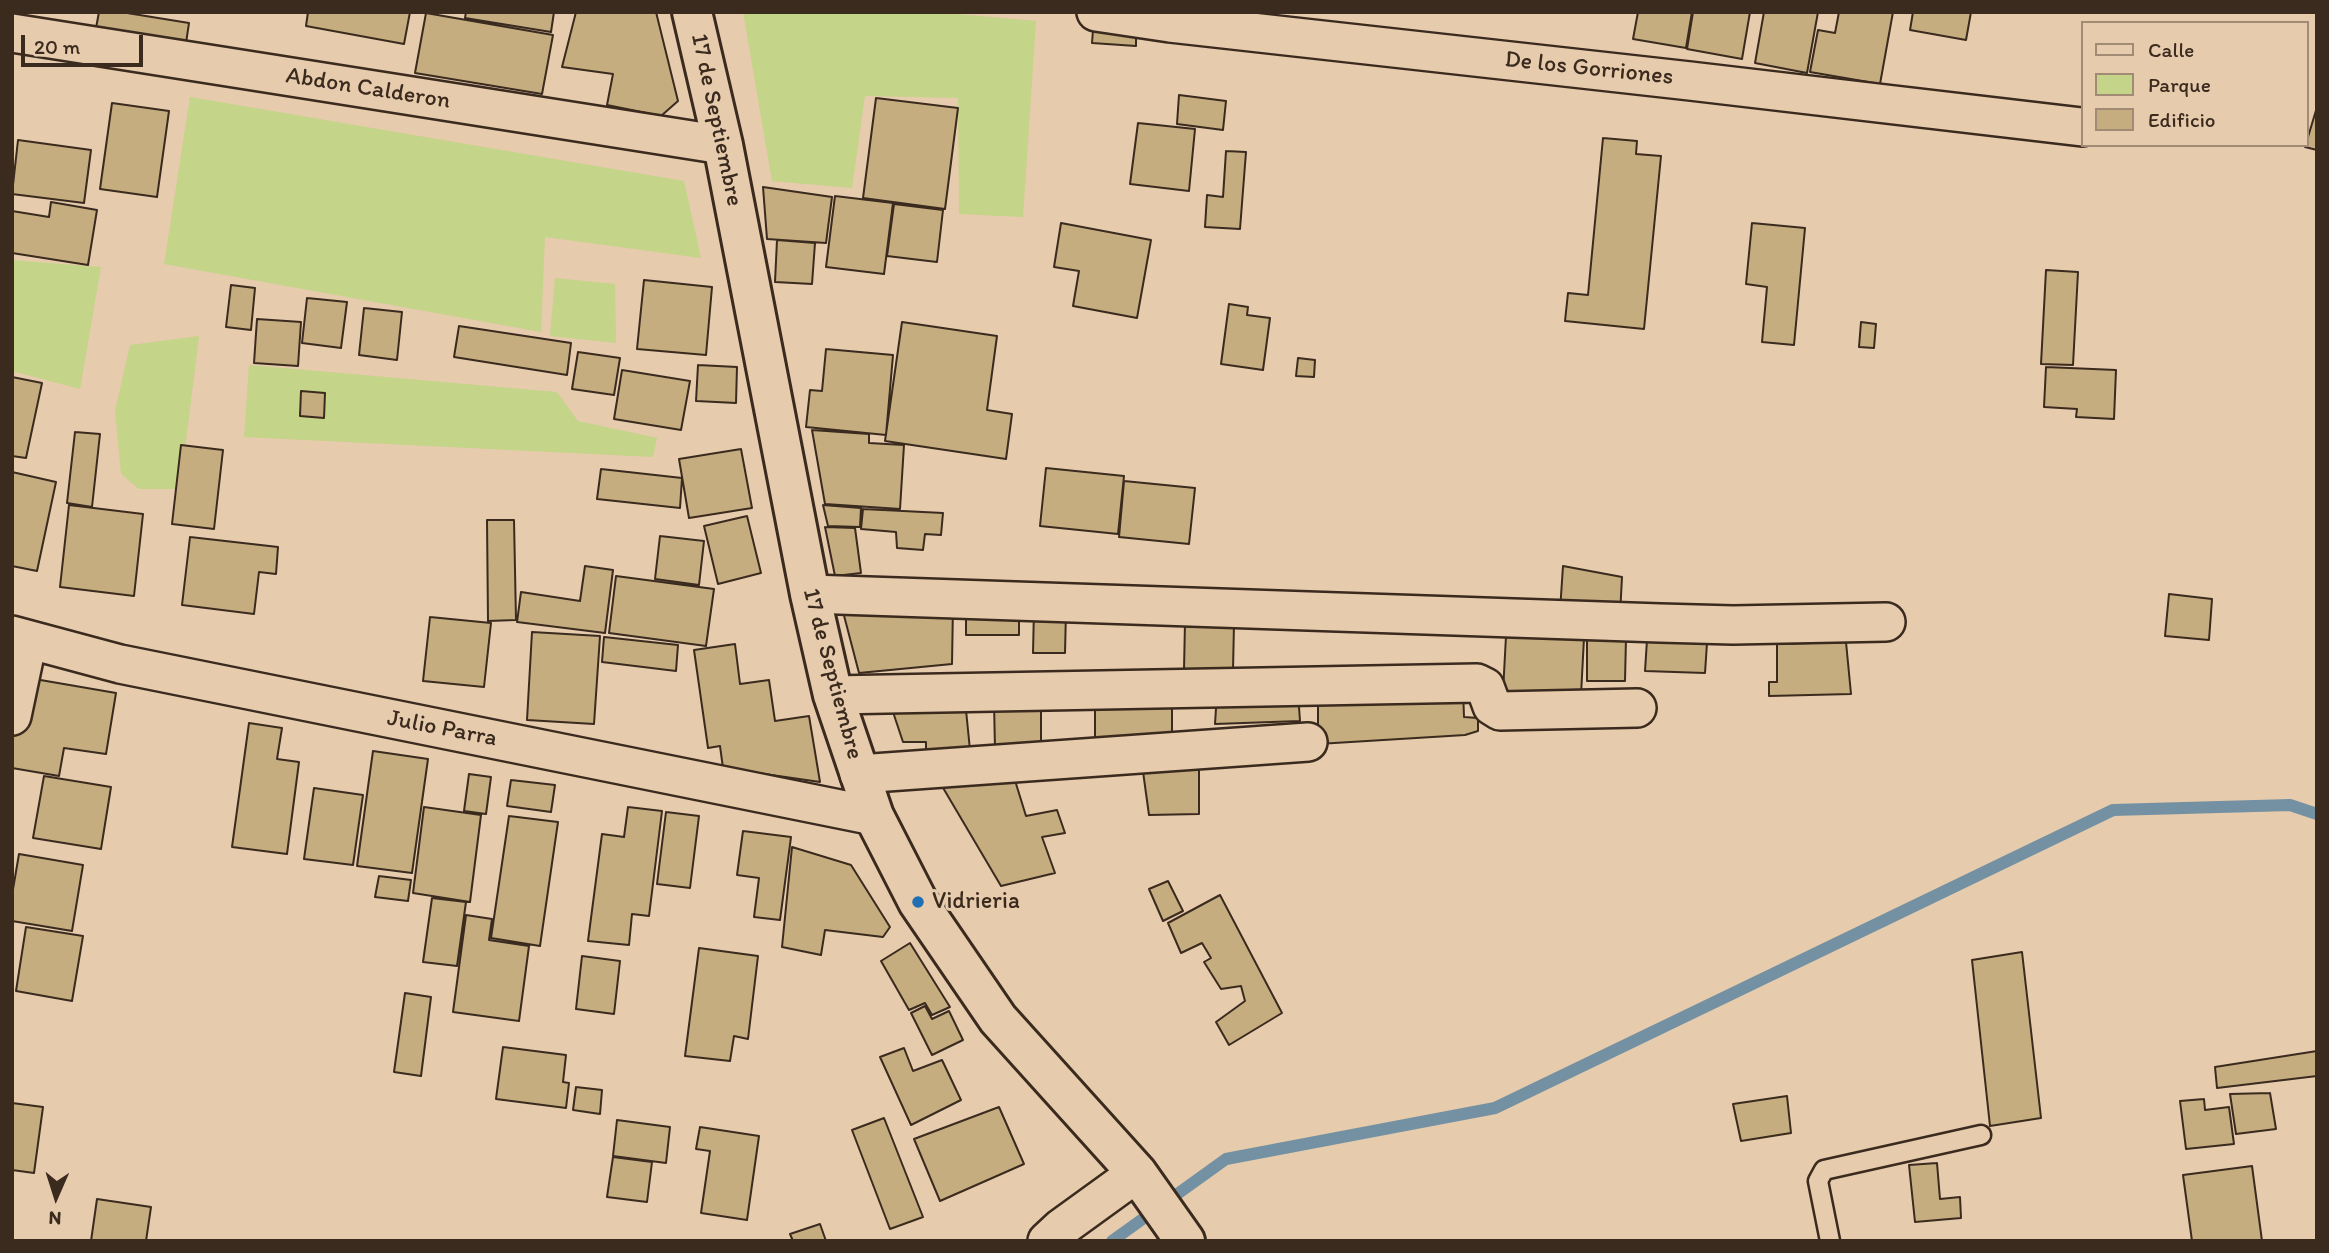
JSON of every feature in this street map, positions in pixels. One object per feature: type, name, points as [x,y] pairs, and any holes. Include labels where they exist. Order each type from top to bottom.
[{"type":"street","name":"17 de Septiembre","points":[[692,12],[723,145],[810,594],[833,695],[874,816],[919,902],[998,1019],[1146,1185],[1183,1238]]},
{"type":"street","name":"De los Gorriones","points":[[1096,12],[1170,23],[2080,127]]},
{"type":"street","name":"Abdon Calderon","points":[[12,33],[723,145]]},
{"type":"street","points":[[810,594],[1660,624],[1886,622]]},
{"type":"street","points":[[12,716],[20,638]]},
{"type":"street","name":"Julio Parra","points":[[20,638],[120,664],[874,816]]},
{"type":"street","points":[[833,695],[1477,683],[1485,687],[1492,706],[1500,712],[1637,708]]},
{"type":"street","points":[[859,774],[1308,742]]},
{"type":"street","points":[[1047,1241],[1061,1228],[1146,1185]]},
{"type":"lane","points":[[1830,1241],[1818,1181],[1824,1170],[1981,1135]]},
{"type":"green space","points":[[743,12],[935,12],[1036,21],[1023,217],[959,214],[958,98],[865,96],[852,188],[772,181]]},
{"type":"green space","points":[[190,97],[684,181],[701,258],[545,237],[541,332],[164,264]]},
{"type":"green space","points":[[12,260],[101,267],[80,389],[12,371]]},
{"type":"green space","points":[[555,278],[615,284],[616,343],[550,336]]},
{"type":"green space","points":[[199,336],[180,489],[139,489],[121,474],[115,411],[130,345]]},
{"type":"green space","points":[[249,365],[557,392],[578,421],[657,438],[653,457],[244,437]]},
{"type":"building","points":[[99,12],[121,12],[189,23],[186,43],[96,28]]},
{"type":"building","points":[[308,12],[410,12],[404,44],[306,26]]},
{"type":"building","points":[[466,12],[554,12],[551,32],[465,18]]},
{"type":"building","points":[[576,12],[656,12],[678,101],[661,116],[607,105],[613,74],[562,67]]},
{"type":"building","points":[[1638,12],[1692,12],[1686,48],[1633,39]]},
{"type":"building","points":[[1693,12],[1750,12],[1742,59],[1687,49]]},
{"type":"building","points":[[1764,12],[1818,12],[1807,73],[1755,63]]},
{"type":"building","points":[[1839,12],[1893,12],[1880,84],[1810,72],[1818,30],[1835,33]]},
{"type":"building","points":[[1913,12],[1971,12],[1966,40],[1910,30]]},
{"type":"building","points":[[426,13],[553,35],[542,94],[415,73]]},
{"type":"building","points":[[1093,30],[1136,34],[1136,46],[1092,43]]},
{"type":"building","points":[[1179,95],[1226,101],[1223,130],[1177,124]]},
{"type":"building","points":[[876,98],[958,108],[945,209],[863,198]]},
{"type":"building","points":[[112,103],[169,111],[157,197],[100,189]]},
{"type":"building","points":[[2317,107],[2317,150],[2305,147],[2308,147],[2308,137]]},
{"type":"building","points":[[1138,123],[1195,129],[1189,191],[1130,184]]},
{"type":"building","points":[[1603,138],[1637,141],[1636,154],[1661,156],[1644,329],[1565,321],[1568,293],[1588,295]]},
{"type":"building","points":[[18,140],[91,150],[84,203],[12,194]]},
{"type":"building","points":[[1226,151],[1246,152],[1240,229],[1205,227],[1207,195],[1223,197]]},
{"type":"building","points":[[763,187],[832,197],[826,243],[767,239]]},
{"type":"building","points":[[835,196],[893,203],[884,274],[826,267]]},
{"type":"building","points":[[51,202],[97,210],[88,265],[12,253],[12,211],[49,217]]},
{"type":"building","points":[[894,204],[943,210],[937,262],[887,256]]},
{"type":"building","points":[[1061,223],[1151,240],[1137,318],[1073,306],[1079,271],[1054,267]]},
{"type":"building","points":[[1752,223],[1805,228],[1794,345],[1762,342],[1767,287],[1746,284]]},
{"type":"building","points":[[777,240],[815,243],[812,284],[775,282]]},
{"type":"building","points":[[2046,270],[2078,272],[2073,365],[2041,364]]},
{"type":"building","points":[[644,280],[712,287],[706,355],[637,349]]},
{"type":"building","points":[[231,285],[255,288],[251,330],[226,327]]},
{"type":"building","points":[[307,298],[347,302],[341,348],[302,343]]},
{"type":"building","points":[[1229,304],[1248,307],[1247,315],[1270,318],[1263,370],[1221,364]]},
{"type":"building","points":[[364,308],[402,312],[397,360],[359,355]]},
{"type":"building","points":[[257,319],[301,322],[298,366],[254,363]]},
{"type":"building","points":[[902,322],[997,336],[987,410],[1012,414],[1006,459],[885,441]]},
{"type":"building","points":[[1861,322],[1876,324],[1874,348],[1859,347]]},
{"type":"building","points":[[459,326],[571,343],[567,375],[454,357]]},
{"type":"building","points":[[826,349],[893,355],[886,435],[806,427],[810,390],[822,391]]},
{"type":"building","points":[[578,352],[620,358],[614,395],[572,389]]},
{"type":"building","points":[[1298,358],[1315,360],[1314,377],[1296,376]]},
{"type":"building","points":[[698,365],[737,367],[736,403],[696,401]]},
{"type":"building","points":[[2046,367],[2116,370],[2114,419],[2076,417],[2077,409],[2044,407]]},
{"type":"building","points":[[622,370],[690,381],[681,430],[614,419]]},
{"type":"building","points":[[12,377],[42,383],[26,458],[12,456]]},
{"type":"building","points":[[301,391],[325,393],[324,418],[300,416]]},
{"type":"building","points":[[812,430],[869,434],[869,443],[904,445],[900,509],[825,504]]},
{"type":"building","points":[[75,432],[100,434],[92,507],[67,503]]},
{"type":"building","points":[[181,445],[223,450],[214,529],[172,524]]},
{"type":"building","points":[[741,449],[752,508],[689,518],[679,459]]},
{"type":"building","points":[[1046,468],[1124,476],[1118,534],[1040,526]]},
{"type":"building","points":[[601,469],[682,478],[680,508],[597,499]]},
{"type":"building","points":[[12,472],[56,482],[37,571],[12,566]]},
{"type":"building","points":[[1124,481],[1195,488],[1189,544],[1119,537]]},
{"type":"building","points":[[69,505],[143,514],[134,596],[60,587]]},
{"type":"building","points":[[823,505],[861,508],[860,527],[828,526]]},
{"type":"building","points":[[863,509],[943,513],[941,535],[925,534],[923,550],[897,548],[896,532],[861,529]]},
{"type":"building","points":[[747,516],[761,573],[718,584],[704,526]]},
{"type":"building","points":[[487,520],[514,520],[516,620],[488,621]]},
{"type":"building","points":[[825,527],[855,528],[861,573],[835,576]]},
{"type":"building","points":[[660,536],[704,541],[699,585],[655,579]]},
{"type":"building","points":[[190,537],[278,547],[276,574],[259,572],[254,614],[182,605]]},
{"type":"building","points":[[585,566],[613,570],[605,633],[517,622],[521,592],[580,601]]},
{"type":"building","points":[[1563,566],[1622,577],[1620,615],[1560,611]]},
{"type":"building","points":[[616,576],[714,589],[706,646],[609,633]]},
{"type":"building","points":[[2169,594],[2212,599],[2209,640],[2165,636]]},
{"type":"building","points":[[841,604],[953,605],[952,664],[859,673]]},
{"type":"building","points":[[966,606],[1019,609],[1019,635],[966,635]]},
{"type":"building","points":[[1034,609],[1066,611],[1065,653],[1033,653]]},
{"type":"building","points":[[430,617],[491,623],[484,687],[423,681]]},
{"type":"building","points":[[1185,622],[1234,624],[1233,670],[1184,670]]},
{"type":"building","points":[[532,632],[600,636],[594,724],[527,720]]},
{"type":"building","points":[[1506,636],[1584,638],[1581,695],[1503,692]]},
{"type":"building","points":[[604,637],[678,645],[676,671],[602,662]]},
{"type":"building","points":[[1587,637],[1626,638],[1625,681],[1587,681]]},
{"type":"building","points":[[1647,640],[1707,643],[1705,673],[1645,671]]},
{"type":"building","points":[[1846,642],[1851,694],[1769,696],[1769,682],[1777,682],[1777,644]]},
{"type":"building","points":[[735,644],[740,684],[769,680],[775,721],[809,716],[820,782],[723,768],[720,746],[708,748],[694,650]]},
{"type":"building","points":[[23,677],[116,693],[106,754],[64,748],[59,776],[12,768],[12,741]]},
{"type":"building","points":[[1463,689],[1464,717],[1478,718],[1478,731],[1465,735],[1318,744],[1318,692]]},
{"type":"building","points":[[1217,693],[1298,693],[1300,721],[1215,724]]},
{"type":"building","points":[[1095,699],[1172,700],[1172,748],[1095,748]]},
{"type":"building","points":[[889,700],[965,700],[970,750],[926,753],[926,742],[903,742]]},
{"type":"building","points":[[1041,700],[1041,748],[995,749],[994,702]]},
{"type":"building","points":[[249,723],[282,728],[277,759],[299,762],[287,854],[232,847]]},
{"type":"building","points":[[373,751],[428,759],[412,873],[357,866]]},
{"type":"building","points":[[1199,754],[1199,814],[1149,815],[1141,757]]},
{"type":"building","points":[[469,774],[491,777],[486,814],[464,811]]},
{"type":"building","points":[[1013,774],[1026,816],[1057,810],[1065,833],[1042,837],[1055,873],[1001,886],[939,781]]},
{"type":"building","points":[[44,776],[111,787],[101,849],[33,838]]},
{"type":"building","points":[[511,780],[555,785],[551,812],[507,806]]},
{"type":"building","points":[[314,788],[363,795],[353,865],[304,859]]},
{"type":"building","points":[[424,807],[481,815],[470,902],[413,893]]},
{"type":"building","points":[[628,807],[662,811],[649,916],[632,914],[629,945],[588,941],[602,834],[624,837]]},
{"type":"building","points":[[666,812],[699,816],[690,888],[657,884]]},
{"type":"building","points":[[509,816],[558,822],[540,946],[491,938]]},
{"type":"building","points":[[743,831],[791,837],[780,920],[754,917],[759,878],[737,875]]},
{"type":"building","points":[[792,847],[851,865],[890,927],[883,937],[825,930],[821,955],[782,947]]},
{"type":"building","points":[[19,854],[83,865],[72,931],[12,921],[12,895]]},
{"type":"building","points":[[379,876],[411,880],[408,901],[375,897]]},
{"type":"building","points":[[1168,881],[1183,911],[1163,921],[1149,889]]},
{"type":"building","points":[[1220,895],[1282,1013],[1229,1045],[1216,1022],[1245,1001],[1241,986],[1221,989],[1204,962],[1211,958],[1202,943],[1181,953],[1168,923]]},
{"type":"building","points":[[432,898],[466,902],[457,966],[423,962]]},
{"type":"building","points":[[466,915],[492,919],[489,940],[529,946],[519,1021],[453,1012]]},
{"type":"building","points":[[26,927],[83,936],[72,1001],[16,991]]},
{"type":"building","points":[[910,943],[950,1007],[932,1015],[925,1003],[909,1010],[881,961]]},
{"type":"building","points":[[699,948],[758,956],[748,1039],[734,1036],[730,1061],[685,1056]]},
{"type":"building","points":[[2022,952],[2041,1118],[1990,1126],[1972,960]]},
{"type":"building","points":[[582,956],[620,961],[614,1014],[576,1009]]},
{"type":"building","points":[[405,993],[431,997],[421,1076],[394,1072]]},
{"type":"building","points":[[925,1006],[932,1019],[949,1011],[963,1040],[932,1055],[911,1013]]},
{"type":"building","points":[[503,1047],[566,1055],[563,1082],[569,1083],[566,1108],[496,1099]]},
{"type":"building","points":[[904,1048],[913,1071],[942,1060],[961,1100],[911,1125],[880,1057]]},
{"type":"building","points":[[2317,1051],[2317,1076],[2217,1088],[2215,1067]]},
{"type":"building","points":[[576,1087],[602,1090],[600,1114],[573,1110]]},
{"type":"building","points":[[2270,1093],[2276,1129],[2236,1134],[2230,1094]]},
{"type":"building","points":[[1787,1096],[1791,1133],[1741,1141],[1733,1104]]},
{"type":"building","points":[[2204,1099],[2205,1110],[2229,1107],[2234,1144],[2186,1149],[2180,1101]]},
{"type":"building","points":[[12,1103],[43,1107],[34,1173],[12,1170]]},
{"type":"building","points":[[999,1107],[1024,1164],[940,1201],[914,1139]]},
{"type":"building","points":[[884,1118],[923,1217],[890,1229],[852,1130]]},
{"type":"building","points":[[617,1120],[670,1127],[666,1163],[613,1156]]},
{"type":"building","points":[[700,1127],[759,1136],[747,1220],[701,1213],[710,1151],[696,1149]]},
{"type":"building","points":[[613,1157],[652,1162],[647,1202],[607,1197]]},
{"type":"building","points":[[1937,1163],[1940,1199],[1960,1197],[1961,1218],[1915,1222],[1909,1165]]},
{"type":"building","points":[[2252,1166],[2262,1241],[2192,1241],[2183,1175]]},
{"type":"building","points":[[97,1199],[151,1207],[146,1241],[91,1241]]},
{"type":"building","points":[[820,1224],[826,1241],[793,1241],[790,1234]]},
{"type":"waterway","points":[[1112,1241],[1226,1159],[1495,1108],[2113,810],[2290,805],[2317,814]]},
{"type":"place","name":"Vidrieria","points":[[918,902]]}]
